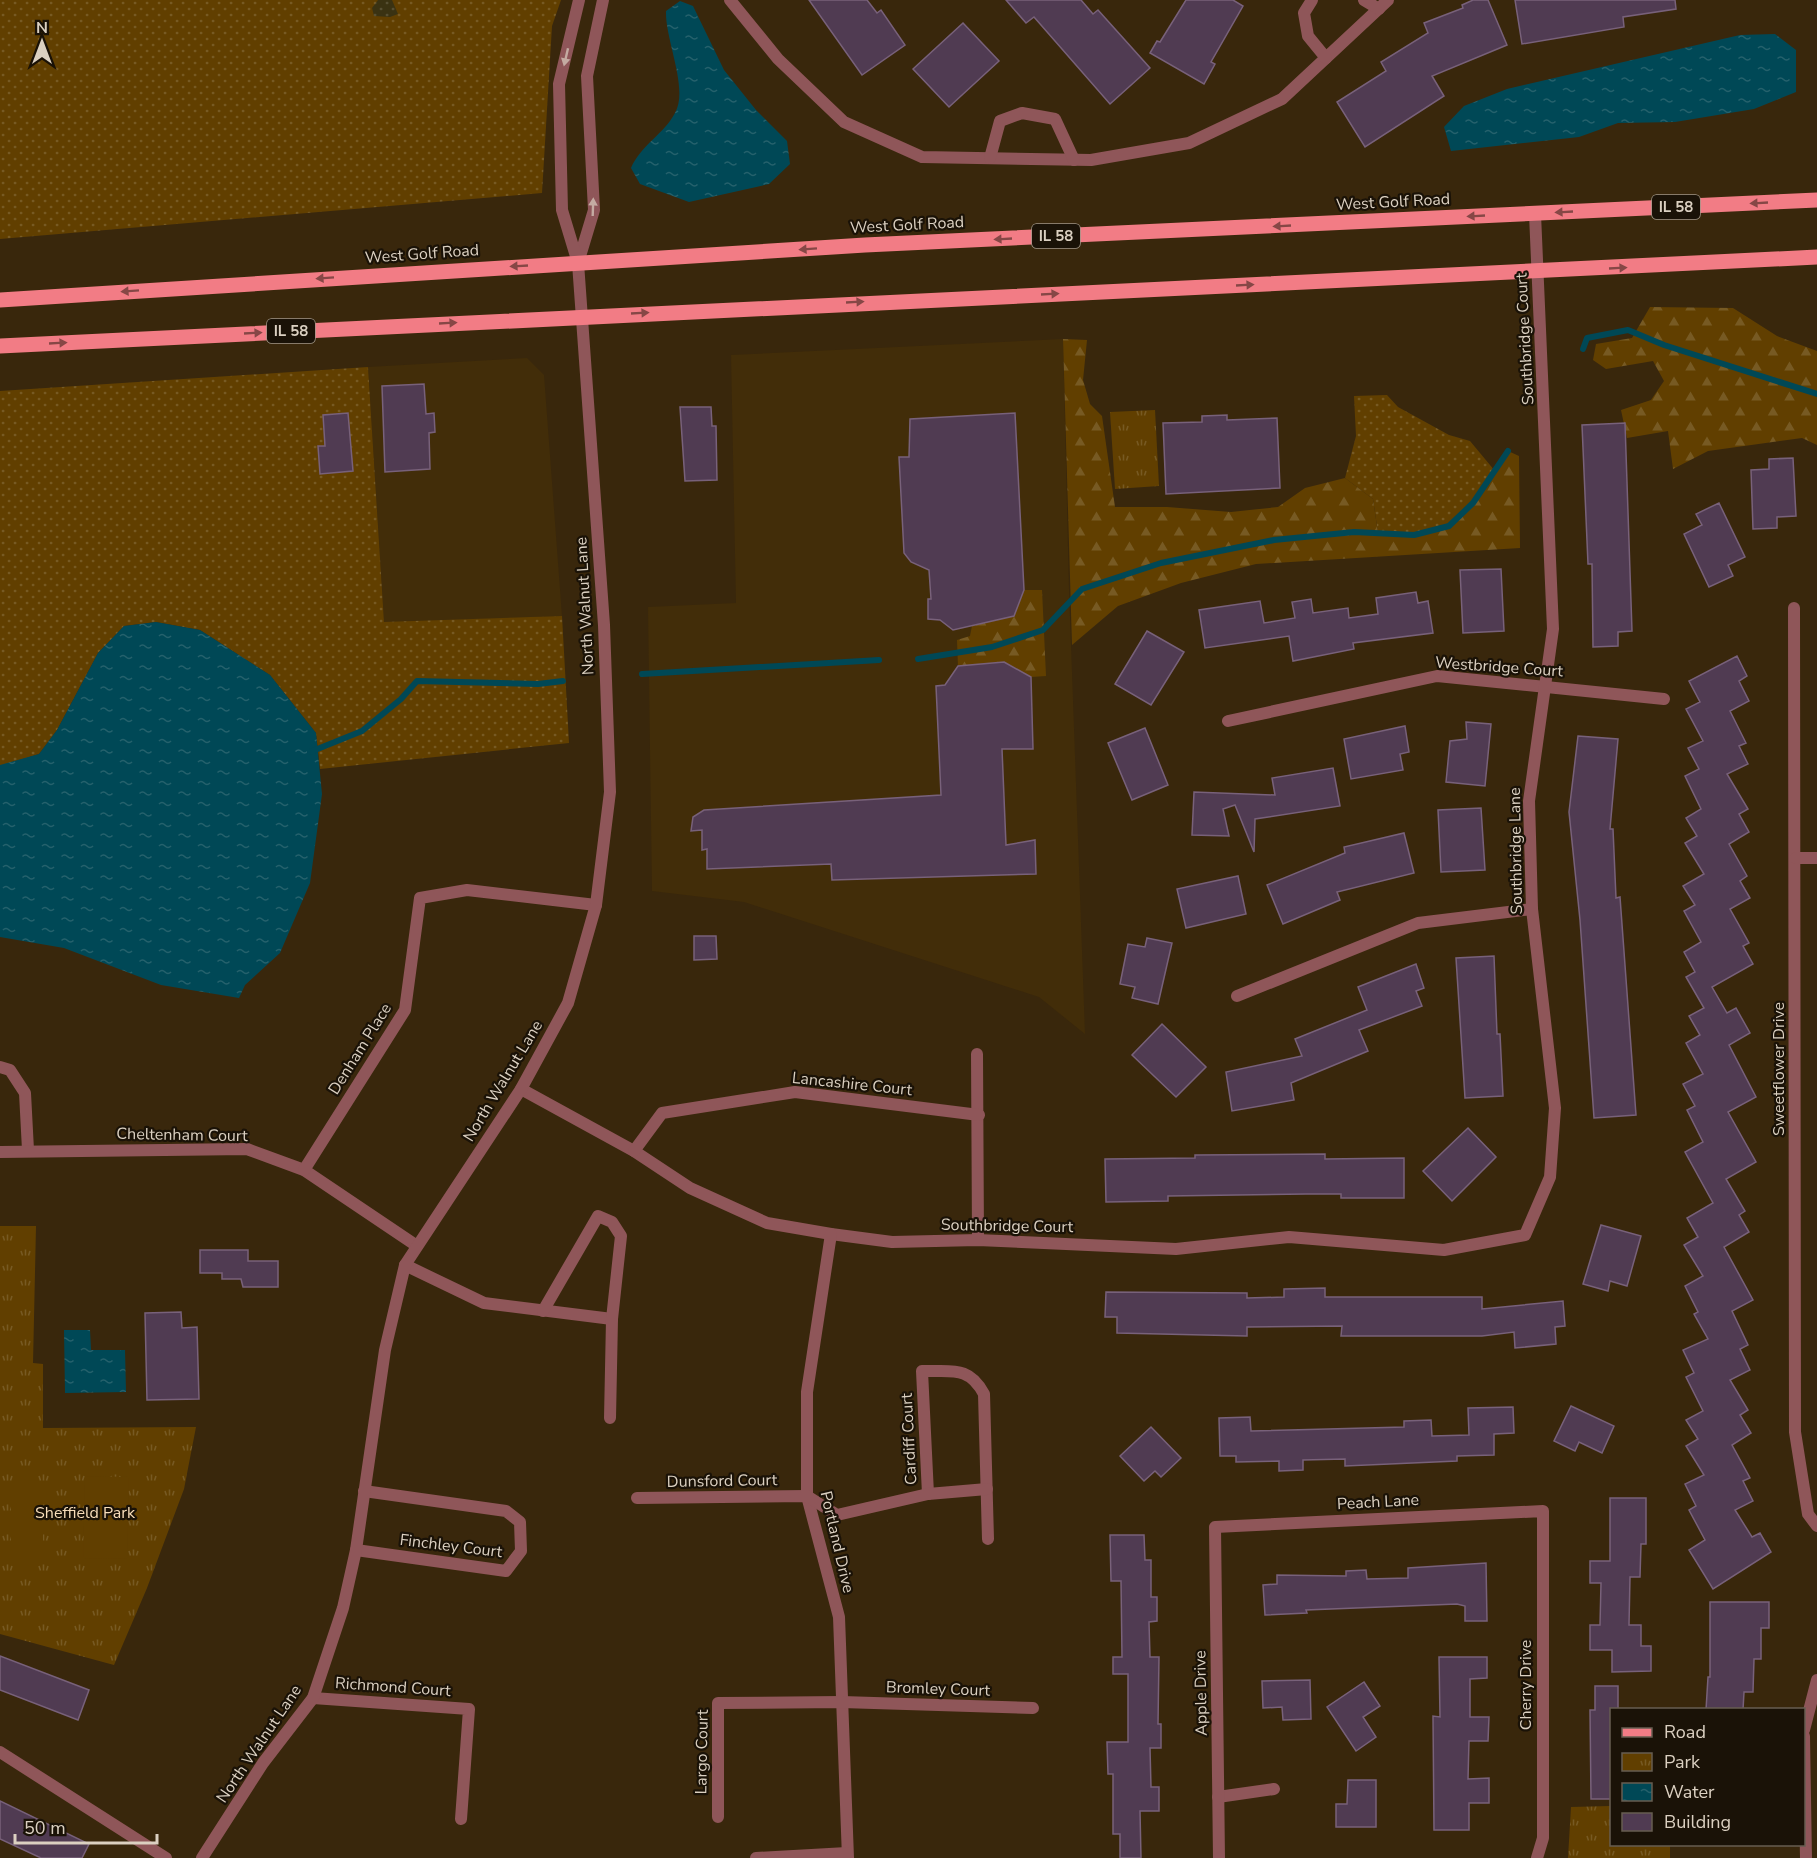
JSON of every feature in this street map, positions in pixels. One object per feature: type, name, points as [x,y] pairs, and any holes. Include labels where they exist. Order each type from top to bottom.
[{"type":"main road","name":"West Golf Road","points":[[0,300],[865,245],[1817,200]]},
{"type":"main road","name":"IL 58","points":[[0,346],[1817,257]]},
{"type":"street","points":[[578,263],[562,210],[559,84],[579,0]]},
{"type":"street","points":[[578,263],[594,210],[587,76],[603,0]]},
{"type":"street","points":[[730,0],[778,59],[844,122],[922,157],[1074,160],[1091,160],[1189,143],[1282,99],[1383,4]]},
{"type":"street","points":[[1312,0],[1304,13],[1308,36],[1326,58]]},
{"type":"street","points":[[1364,0],[1383,4]]},
{"type":"street","points":[[990,158],[1000,121],[1022,113],[1055,119],[1074,160]]},
{"type":"street","name":"Southbridge Court","points":[[1535,214],[1547,462]]},
{"type":"street","name":"North Walnut Lane","points":[[202,1858],[263,1763],[313,1698],[344,1608],[356,1550],[385,1350],[405,1265],[521,1089],[568,1003],[596,905],[610,792],[604,625],[578,263]]},
{"type":"street","name":"Southbridge Lane","points":[[1525,1235],[1550,1178],[1555,1108],[1532,909],[1529,801],[1553,629],[1547,462]]},
{"type":"street","name":"Sweetflower Drive","points":[[1794,608],[1795,1432],[1808,1514],[1817,1526]]},
{"type":"street","name":"Westbridge Court","points":[[1228,721],[1437,676],[1664,699]]},
{"type":"street","points":[[1796,858],[1817,858]]},
{"type":"street","name":"Denham Place","points":[[304,1170],[405,1010],[420,898],[467,890],[596,905]]},
{"type":"street","points":[[1237,996],[1418,923],[1532,909]]},
{"type":"street","points":[[977,1054],[978,1240]]},
{"type":"street","points":[[0,1067],[10,1070],[26,1093],[28,1150]]},
{"type":"street","name":"Southbridge Court","points":[[521,1089],[634,1151],[690,1188],[767,1223],[831,1234],[892,1242],[978,1240],[1176,1249],[1289,1237],[1444,1250],[1525,1235]]},
{"type":"street","name":"Lancashire Court","points":[[634,1151],[662,1113],[795,1092],[979,1115]]},
{"type":"street","name":"Cheltenham Court","points":[[0,1152],[248,1149],[304,1170],[417,1246]]},
{"type":"street","points":[[543,1311],[598,1216],[612,1222],[621,1236],[612,1319],[610,1418]]},
{"type":"street","name":"Portland Drive","points":[[831,1234],[807,1392],[807,1496],[838,1617],[848,1855]]},
{"type":"street","points":[[405,1265],[484,1303],[612,1319]]},
{"type":"street","name":"Cardiff Court","points":[[928,1494],[922,1371],[966,1373],[978,1383],[984,1394],[988,1539]]},
{"type":"street","name":"Cardiff Court","points":[[807,1496],[837,1515],[928,1494],[987,1489]]},
{"type":"street","name":"Finchley Court","points":[[356,1550],[506,1571],[521,1551],[520,1522],[506,1511],[364,1491]]},
{"type":"street","name":"Dunsford Court","points":[[637,1498],[807,1496]]},
{"type":"street","name":"Peach Lane","points":[[1215,1527],[1543,1511]]},
{"type":"street","name":"Cherry Drive","points":[[1537,1858],[1543,1838],[1543,1511]]},
{"type":"street","name":"Apple Drive","points":[[1215,1527],[1219,1858]]},
{"type":"street","points":[[1805,1723],[1817,1680]]},
{"type":"street","name":"Richmond Court","points":[[313,1698],[469,1709],[461,1819]]},
{"type":"street","name":"Bromley Court","points":[[842,1702],[1033,1708]]},
{"type":"street","name":"Largo Court","points":[[718,1816],[718,1703],[842,1702]]},
{"type":"street","points":[[0,1752],[166,1858]]},
{"type":"street","points":[[1805,1752],[1812,1810],[1806,1858]]},
{"type":"street","points":[[1218,1797],[1274,1789]]},
{"type":"street","points":[[756,1858],[848,1855]]},
{"type":"shaded area","points":[[1063,339],[1069,589],[1085,1034],[1039,997],[744,902],[652,891],[648,607],[736,603],[731,355]]},
{"type":"shaded area","points":[[527,358],[544,375],[562,616],[384,623],[368,367]]},
{"type":"green space","points":[[0,0],[561,0],[552,26],[542,193],[0,239]]},
{"type":"green space","points":[[1650,307],[1733,308],[1777,336],[1817,351],[1817,445],[1802,438],[1708,451],[1673,469],[1668,431],[1627,438],[1621,410],[1651,400],[1664,381],[1653,361],[1606,369],[1593,360],[1596,344],[1632,338]]},
{"type":"green space","points":[[1063,339],[1087,340],[1083,380],[1090,404],[1102,416],[1115,507],[1167,507],[1231,512],[1278,507],[1305,488],[1345,478],[1373,499],[1378,533],[1427,531],[1444,526],[1470,506],[1508,451],[1519,456],[1520,548],[1256,564],[1181,583],[1118,606],[1072,645]]},
{"type":"green space","points":[[368,367],[384,622],[562,616],[569,743],[320,769],[316,733],[270,675],[200,630],[156,622],[124,626],[98,653],[57,730],[39,754],[0,766],[0,391]]},
{"type":"green space","points":[[1387,395],[1398,407],[1449,435],[1470,441],[1495,471],[1471,505],[1448,524],[1420,532],[1378,533],[1373,499],[1345,478],[1356,436],[1354,396]]},
{"type":"green space","points":[[1155,410],[1159,486],[1115,489],[1110,412]]},
{"type":"green space","points":[[1024,590],[1042,590],[1046,676],[1031,677],[1004,662],[958,666],[957,640],[970,636],[972,626],[1014,616]]},
{"type":"green space","name":"Sheffield Park","points":[[0,1226],[36,1226],[33,1363],[43,1364],[43,1428],[196,1427],[184,1489],[147,1588],[114,1665],[0,1634]]},
{"type":"green space","points":[[85,1476],[129,1477],[127,1559],[83,1558]]},
{"type":"green space","points":[[11,1489],[43,1489],[43,1556],[11,1556]]},
{"type":"green space","points":[[1610,1806],[1610,1846],[1670,1846],[1670,1858],[1568,1858],[1571,1807]]},
{"type":"sand","points":[[378,0],[392,0],[398,14],[390,17],[374,16],[372,8]]},
{"type":"water","points":[[680,1],[693,6],[724,70],[756,110],[787,141],[790,164],[769,184],[689,202],[640,184],[631,168],[635,160],[665,127],[679,103],[678,78],[666,11]]},
{"type":"water","points":[[1775,34],[1796,50],[1796,92],[1754,109],[1675,122],[1618,123],[1579,137],[1451,151],[1444,127],[1464,106],[1507,89],[1740,35]]},
{"type":"water","points":[[156,622],[200,630],[270,675],[316,733],[322,794],[310,883],[280,953],[245,985],[239,998],[161,985],[64,948],[0,937],[0,765],[39,754],[57,730],[98,653],[124,626]]},
{"type":"water","points":[[64,1330],[90,1330],[91,1350],[125,1350],[126,1392],[65,1393]]},
{"type":"building","points":[[809,0],[867,0],[877,13],[881,10],[905,45],[862,75]]},
{"type":"building","points":[[1006,0],[1081,0],[1093,14],[1098,10],[1150,68],[1110,104],[1034,17],[1026,23]]},
{"type":"building","points":[[1186,0],[1233,0],[1243,6],[1211,62],[1215,64],[1204,84],[1150,53],[1157,41],[1160,42]]},
{"type":"building","points":[[1473,0],[1488,0],[1507,45],[1432,76],[1444,96],[1365,147],[1337,102],[1386,71],[1381,62],[1428,33],[1424,23],[1463,8],[1462,5]]},
{"type":"building","points":[[1515,0],[1675,0],[1676,9],[1623,17],[1624,27],[1522,44]]},
{"type":"building","points":[[963,23],[999,61],[949,107],[913,69]]},
{"type":"building","points":[[424,384],[426,414],[434,413],[435,432],[429,433],[430,469],[385,472],[382,386]]},
{"type":"building","points":[[680,407],[711,407],[712,426],[716,426],[717,480],[685,481]]},
{"type":"building","points":[[348,413],[353,471],[320,474],[318,446],[325,446],[323,415]]},
{"type":"building","points":[[1015,413],[1024,590],[1014,616],[953,630],[940,620],[928,619],[928,599],[931,599],[929,570],[911,562],[904,553],[899,457],[909,457],[910,419]]},
{"type":"building","points":[[1227,415],[1227,420],[1277,418],[1280,488],[1166,494],[1163,423],[1202,422],[1202,416]]},
{"type":"building","points":[[1625,423],[1632,631],[1618,632],[1618,646],[1593,647],[1592,564],[1588,564],[1582,425]]},
{"type":"building","points":[[1793,458],[1796,516],[1777,517],[1777,528],[1753,529],[1751,470],[1769,469],[1769,459]]},
{"type":"building","points":[[1719,503],[1745,557],[1728,565],[1733,576],[1709,587],[1684,534],[1702,525],[1696,514]]},
{"type":"building","points":[[1501,569],[1504,631],[1463,633],[1460,570]]},
{"type":"building","points":[[1416,592],[1418,603],[1428,601],[1433,633],[1353,643],[1354,649],[1293,661],[1289,636],[1205,648],[1199,610],[1260,601],[1264,623],[1295,618],[1292,602],[1311,599],[1313,613],[1348,608],[1349,618],[1378,614],[1376,598]]},
{"type":"building","points":[[1147,631],[1184,652],[1151,705],[1115,684]]},
{"type":"building","points":[[1737,656],[1747,676],[1739,681],[1749,701],[1730,711],[1746,743],[1739,746],[1748,764],[1727,774],[1748,809],[1739,814],[1749,832],[1729,844],[1747,876],[1740,881],[1750,898],[1730,909],[1749,943],[1743,946],[1753,964],[1712,987],[1727,1013],[1736,1008],[1750,1033],[1729,1045],[1756,1097],[1728,1112],[1756,1162],[1726,1179],[1745,1211],[1739,1215],[1749,1232],[1724,1247],[1753,1300],[1732,1311],[1748,1345],[1740,1349],[1750,1370],[1730,1380],[1748,1410],[1740,1415],[1751,1433],[1732,1445],[1750,1478],[1743,1481],[1753,1501],[1735,1510],[1752,1537],[1760,1533],[1771,1552],[1713,1589],[1689,1550],[1705,1540],[1689,1510],[1696,1506],[1685,1484],[1704,1475],[1686,1446],[1698,1439],[1686,1420],[1703,1411],[1686,1377],[1694,1373],[1683,1350],[1708,1339],[1694,1314],[1698,1312],[1685,1286],[1703,1276],[1684,1245],[1698,1237],[1687,1218],[1713,1203],[1685,1152],[1703,1142],[1687,1110],[1695,1106],[1683,1084],[1703,1074],[1686,1043],[1700,1035],[1689,1016],[1704,1008],[1686,977],[1695,972],[1684,952],[1701,942],[1684,911],[1695,905],[1683,886],[1704,874],[1685,843],[1697,836],[1686,818],[1701,809],[1685,776],[1699,769],[1688,748],[1703,741],[1686,709],[1700,702],[1689,681]]},
{"type":"building","points":[[1004,662],[1031,677],[1033,749],[1002,749],[1006,845],[1035,840],[1036,874],[832,880],[831,864],[707,869],[707,849],[702,850],[702,830],[691,831],[693,817],[704,810],[941,795],[936,686],[945,685],[958,666]]},
{"type":"building","points":[[1466,722],[1491,724],[1485,786],[1446,782],[1450,741],[1467,739]]},
{"type":"building","points":[[1405,726],[1409,752],[1400,754],[1403,770],[1351,779],[1344,739]]},
{"type":"building","points":[[1145,728],[1168,785],[1132,800],[1108,743]]},
{"type":"building","points":[[1578,736],[1618,739],[1610,829],[1613,829],[1616,898],[1620,897],[1636,1115],[1594,1118],[1580,920],[1569,812]]},
{"type":"building","points":[[1333,768],[1340,806],[1255,819],[1254,852],[1235,805],[1223,809],[1229,836],[1192,835],[1194,792],[1275,795],[1272,778]]},
{"type":"building","points":[[1481,808],[1485,870],[1441,872],[1438,810]]},
{"type":"building","points":[[1404,833],[1414,873],[1337,892],[1340,900],[1283,924],[1267,885],[1345,853],[1344,847]]},
{"type":"building","points":[[1238,876],[1246,914],[1186,928],[1177,889]]},
{"type":"building","points":[[694,936],[716,936],[717,959],[694,960]]},
{"type":"building","points":[[1147,938],[1172,943],[1158,1004],[1132,998],[1135,987],[1120,984],[1128,944],[1145,947]]},
{"type":"building","points":[[1494,956],[1497,1034],[1500,1034],[1503,1096],[1465,1098],[1456,958]]},
{"type":"building","points":[[1416,964],[1424,988],[1416,991],[1422,1006],[1359,1030],[1368,1051],[1291,1083],[1294,1100],[1232,1111],[1226,1072],[1302,1056],[1295,1039],[1367,1010],[1358,987]]},
{"type":"building","points":[[1162,1024],[1206,1067],[1176,1097],[1132,1055]]},
{"type":"building","points":[[1468,1128],[1496,1157],[1452,1201],[1423,1171]]},
{"type":"building","points":[[1325,1154],[1325,1159],[1404,1158],[1404,1198],[1341,1198],[1341,1194],[1306,1194],[1168,1196],[1168,1201],[1106,1202],[1105,1159],[1195,1158],[1195,1155]]},
{"type":"building","points":[[1601,1225],[1641,1236],[1627,1286],[1610,1281],[1608,1291],[1583,1284]]},
{"type":"building","points":[[200,1250],[248,1250],[248,1261],[278,1261],[278,1287],[243,1287],[241,1279],[222,1279],[222,1273],[200,1273]]},
{"type":"building","points":[[1325,1288],[1325,1297],[1482,1297],[1482,1309],[1563,1301],[1565,1326],[1555,1327],[1556,1344],[1515,1348],[1514,1332],[1482,1336],[1341,1336],[1342,1326],[1247,1327],[1247,1336],[1117,1333],[1117,1317],[1105,1317],[1106,1292],[1247,1293],[1247,1298],[1284,1297],[1284,1289]]},
{"type":"building","points":[[181,1312],[182,1328],[197,1327],[199,1399],[147,1400],[145,1313]]},
{"type":"building","points":[[1571,1406],[1614,1426],[1602,1453],[1579,1442],[1575,1451],[1554,1441]]},
{"type":"building","points":[[1513,1407],[1514,1433],[1494,1434],[1494,1455],[1457,1456],[1457,1461],[1345,1466],[1345,1459],[1303,1460],[1303,1470],[1279,1471],[1279,1461],[1236,1462],[1236,1456],[1220,1456],[1219,1418],[1250,1417],[1251,1431],[1404,1427],[1404,1421],[1431,1420],[1432,1436],[1469,1435],[1468,1408]]},
{"type":"building","points":[[1151,1427],[1181,1458],[1161,1477],[1155,1471],[1144,1481],[1120,1456]]},
{"type":"building","points":[[1610,1498],[1646,1498],[1646,1544],[1641,1544],[1640,1577],[1630,1577],[1629,1625],[1641,1625],[1641,1646],[1651,1646],[1651,1671],[1612,1672],[1612,1650],[1590,1650],[1590,1625],[1600,1625],[1601,1583],[1590,1583],[1590,1561],[1610,1561]]},
{"type":"building","points":[[1110,1535],[1144,1535],[1145,1560],[1151,1560],[1151,1597],[1157,1597],[1157,1621],[1149,1622],[1150,1657],[1159,1657],[1158,1724],[1161,1724],[1161,1748],[1150,1748],[1151,1787],[1159,1787],[1159,1811],[1140,1811],[1141,1858],[1120,1858],[1120,1834],[1113,1834],[1113,1774],[1108,1774],[1107,1742],[1128,1742],[1128,1674],[1113,1674],[1113,1657],[1122,1657],[1121,1581],[1111,1581]]},
{"type":"building","points":[[1486,1563],[1487,1621],[1465,1621],[1465,1606],[1457,1604],[1306,1610],[1307,1613],[1265,1615],[1263,1585],[1277,1584],[1277,1575],[1346,1576],[1346,1571],[1366,1570],[1367,1579],[1408,1578],[1408,1568]]},
{"type":"building","points":[[1710,1602],[1769,1602],[1769,1628],[1761,1628],[1761,1659],[1754,1659],[1753,1692],[1744,1692],[1743,1708],[1706,1708],[1708,1677],[1710,1677]]},
{"type":"building","points":[[0,1656],[89,1690],[78,1720],[0,1690]]},
{"type":"building","points":[[1439,1657],[1487,1657],[1487,1678],[1470,1679],[1470,1717],[1489,1717],[1488,1741],[1469,1741],[1468,1779],[1489,1778],[1489,1803],[1469,1803],[1469,1830],[1434,1830],[1433,1716],[1440,1717]]},
{"type":"building","points":[[1310,1680],[1311,1719],[1283,1720],[1282,1707],[1263,1708],[1262,1681]]},
{"type":"building","points":[[1364,1682],[1380,1706],[1363,1717],[1376,1737],[1356,1751],[1327,1707]]},
{"type":"building","points":[[1595,1686],[1618,1686],[1618,1708],[1610,1708],[1610,1799],[1591,1799],[1590,1710],[1595,1710]]},
{"type":"building","points":[[1348,1780],[1376,1780],[1376,1827],[1336,1827],[1336,1804],[1347,1804]]},
{"type":"building","points":[[0,1801],[89,1844],[82,1858],[41,1858],[0,1839]]},
{"type":"waterway","points":[[1583,349],[1587,338],[1628,330],[1664,345],[1817,394]]},
{"type":"waterway","points":[[918,659],[992,647],[1043,630],[1082,589],[1161,563],[1274,540],[1354,532],[1414,535],[1449,526],[1473,503],[1508,451]]},
{"type":"waterway","points":[[642,674],[879,660]]},
{"type":"waterway","points":[[310,752],[362,731],[401,699],[417,681],[538,684],[563,681]]}]
